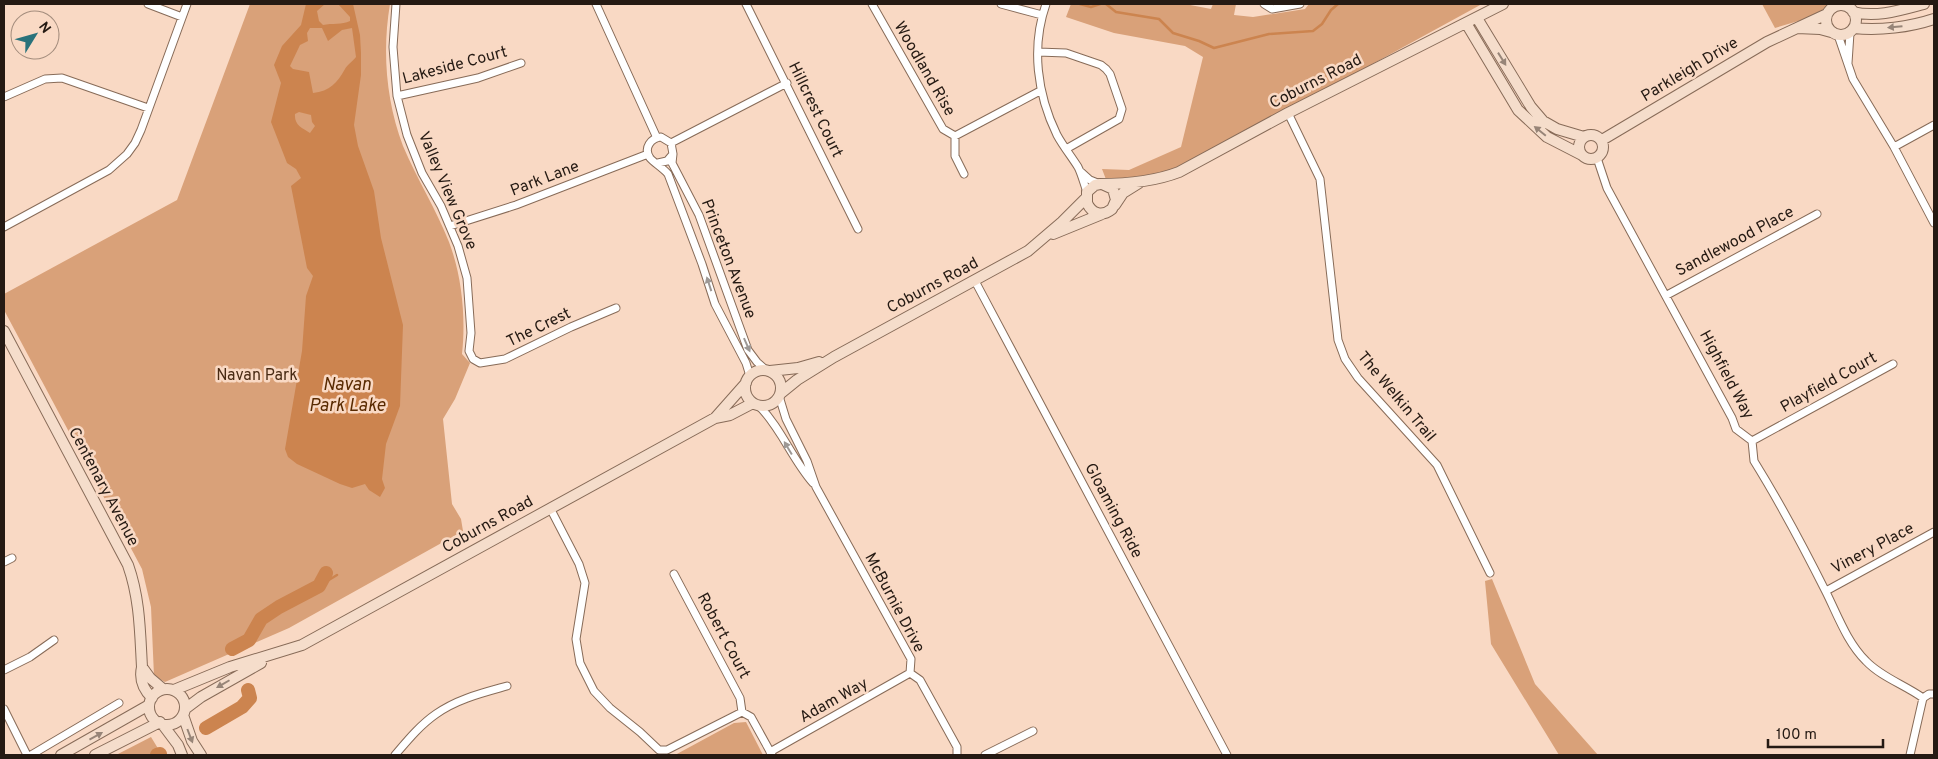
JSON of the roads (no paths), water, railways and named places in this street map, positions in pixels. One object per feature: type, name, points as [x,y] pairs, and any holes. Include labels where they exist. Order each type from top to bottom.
[{"type":"street","points":[[148,4],[182,16]]},
{"type":"street","points":[[4,227],[119,163],[135,143],[187,4]]},
{"type":"street","name":"Valley View Grove","points":[[396,4],[393,47],[397,96],[407,136],[458,246],[467,278],[471,333],[469,351],[473,359]]},
{"type":"street","points":[[596,4],[657,138]]},
{"type":"street","name":"Hillcrest Court","points":[[746,4],[858,229]]},
{"type":"street","name":"Woodland Rise","points":[[872,4],[943,129],[955,136],[1040,91]]},
{"type":"street","points":[[1002,4],[1042,15]]},
{"type":"street","points":[[1046,4],[1038,33],[1040,91],[1050,119],[1078,168],[1090,180],[1108,185],[1116,194],[1115,205],[1108,212],[1103,214],[1093,211],[1087,203],[1087,195],[1078,168]]},
{"type":"street","points":[[1264,4],[1272,9],[1300,4]]},
{"type":"street","name":"Coburns Road","points":[[1101,184],[1142,182],[1161,179],[1179,172],[1288,113],[1503,4]]},
{"type":"street","points":[[1924,4],[1876,14],[1842,5],[1831,8],[1826,24],[1835,34],[1858,88],[1894,147],[1934,224]]},
{"type":"street","name":"Parkleigh Drive","points":[[1602,140],[1767,42],[1821,18],[1831,8]]},
{"type":"street","points":[[1848,66],[1852,30],[1856,20],[1850,8]]},
{"type":"street","points":[[1466,23],[1518,110],[1547,137],[1589,159],[1597,158],[1604,148],[1602,140],[1592,134],[1584,137],[1557,130],[1543,120],[1531,106],[1477,18]]},
{"type":"street","points":[[1835,34],[1852,30],[1906,26],[1934,19]]},
{"type":"street","name":"Parkleigh Drive","points":[[1796,28],[1820,29],[1835,34]]},
{"type":"street","points":[[1038,52],[1066,53],[1101,65],[1110,74],[1122,109],[1118,119],[1066,149]]},
{"type":"street","name":"Lakeside Court","points":[[397,96],[478,78],[521,63]]},
{"type":"street","points":[[4,97],[45,79],[62,78],[148,108]]},
{"type":"street","points":[[671,143],[786,83]]},
{"type":"street","name":"The Welkin Trail","points":[[1288,113],[1320,179],[1338,340],[1345,359],[1358,378],[1437,466],[1490,574]]},
{"type":"street","points":[[1894,147],[1934,125]]},
{"type":"street","points":[[955,136],[955,156],[964,174]]},
{"type":"street","points":[[1582,155],[1579,147],[1584,137]]},
{"type":"street","points":[[657,138],[665,138],[671,143],[673,154],[667,161],[658,163],[650,158],[648,154],[650,143],[657,138]]},
{"type":"street","name":"Park Lane","points":[[450,226],[516,205],[648,154]]},
{"type":"street","name":"Princeton Avenue","points":[[673,154],[672,163],[699,215],[748,350],[757,362],[768,370]]},
{"type":"street","name":"Highfield Way","points":[[1597,158],[1607,188],[1667,295],[1736,429],[1752,442],[1754,461],[1826,591],[1853,648],[1867,663],[1883,675],[1907,686],[1923,698]]},
{"type":"street","name":"Princeton Avenue","points":[[658,163],[668,174],[715,304],[746,363],[748,379]]},
{"type":"street","name":"Coburns Road","points":[[1115,205],[1123,193],[1142,182]]},
{"type":"street","points":[[1087,195],[1090,188],[1101,184]]},
{"type":"street","name":"Coburns Road","points":[[780,395],[797,380],[834,357],[1028,251],[1043,239],[1087,195]]},
{"type":"street","name":"Coburns Road","points":[[1043,239],[1079,222],[1103,214]]},
{"type":"street","name":"Sandlewood Place","points":[[1667,295],[1817,214]]},
{"type":"street","name":"Gloaming Ride","points":[[975,281],[1227,755]]},
{"type":"street","name":"The Crest","points":[[473,359],[480,363],[506,360],[571,327],[616,308]]},
{"type":"street","name":"Centenary Avenue","points":[[4,331],[128,565],[135,584],[139,606],[142,667],[140,675],[150,702]]},
{"type":"street","name":"Coburns Road","points":[[768,370],[804,367],[834,357]]},
{"type":"street","name":"Playfield Court","points":[[1752,442],[1893,364]]},
{"type":"street","points":[[768,370],[778,378],[782,388],[780,395],[771,404],[756,404],[746,394],[748,379],[757,371],[768,370]]},
{"type":"street","name":"Coburns Road","points":[[715,418],[748,379]]},
{"type":"street","name":"McBurnie Drive","points":[[780,395],[786,419],[808,461],[816,487],[911,659],[910,673],[920,680],[957,747],[957,755]]},
{"type":"street","name":"Coburns Road","points":[[174,690],[230,667],[302,645],[715,418],[730,415],[756,404]]},
{"type":"street","name":"McBurnie Drive","points":[[756,404],[769,415],[801,470],[816,487]]},
{"type":"street","points":[[550,508],[579,564],[585,582],[576,638],[580,663],[594,691],[610,708],[660,750],[667,750],[742,712],[751,717],[771,754]]},
{"type":"street","name":"Vinery Place","points":[[1826,591],[1934,532]]},
{"type":"street","points":[[4,562],[12,558]]},
{"type":"street","name":"Robert Court","points":[[674,574],[740,698],[742,712]]},
{"type":"street","points":[[4,670],[30,657],[54,640]]},
{"type":"street","name":"Coburns Road","points":[[184,712],[201,697],[275,654]]},
{"type":"street","points":[[142,667],[162,690],[174,690],[183,698],[184,712],[192,741],[201,755]]},
{"type":"street","name":"Adam Way","points":[[771,754],[910,673]]},
{"type":"street","points":[[395,755],[410,737],[436,714],[471,696],[507,686]]},
{"type":"street","points":[[61,755],[150,702],[162,690]]},
{"type":"street","points":[[1910,755],[1923,698],[1928,694],[1934,694]]},
{"type":"street","points":[[150,702],[152,715],[178,745],[182,755]]},
{"type":"street","points":[[4,709],[29,755],[119,703]]},
{"type":"street","points":[[95,755],[161,724],[175,722],[184,712]]},
{"type":"street","points":[[985,755],[1033,731]]},
{"type":"water","name":"Navan Park Lake","points":[[306,4],[325,4],[317,11],[319,21],[323,25],[350,21],[350,17],[338,4],[353,4],[360,35],[361,75],[354,125],[358,146],[374,191],[381,238],[403,325],[400,406],[386,444],[382,479],[385,488],[380,497],[369,490],[365,484],[352,488],[297,464],[288,457],[285,449],[302,351],[306,296],[313,276],[307,268],[291,186],[301,178],[296,169],[287,163],[271,122],[281,83],[274,65],[282,46],[301,25]],"holes":[[[310,28],[322,28],[328,41],[342,30],[352,28],[356,57],[332,86],[313,93],[309,72],[293,69],[290,66],[300,45],[308,41],[307,33]],[[299,112],[311,115],[315,126],[310,133],[299,126],[296,121],[295,114]]]},
{"type":"waterway","points":[[1080,4],[1091,7],[1100,4]]},
{"type":"waterway","points":[[1106,4],[1116,12],[1159,19],[1173,33],[1214,48],[1269,34],[1313,31],[1322,24],[1331,10],[1338,4]]},
{"type":"waterway","points":[[232,649],[249,640],[261,619],[279,607],[319,586],[326,573]]},
{"type":"waterway","points":[[319,586],[337,575]]},
{"type":"waterway","points":[[206,728],[242,707],[250,698],[248,690]]},
{"type":"park label","name":"Navan Park","points":[[257,376]]}]
